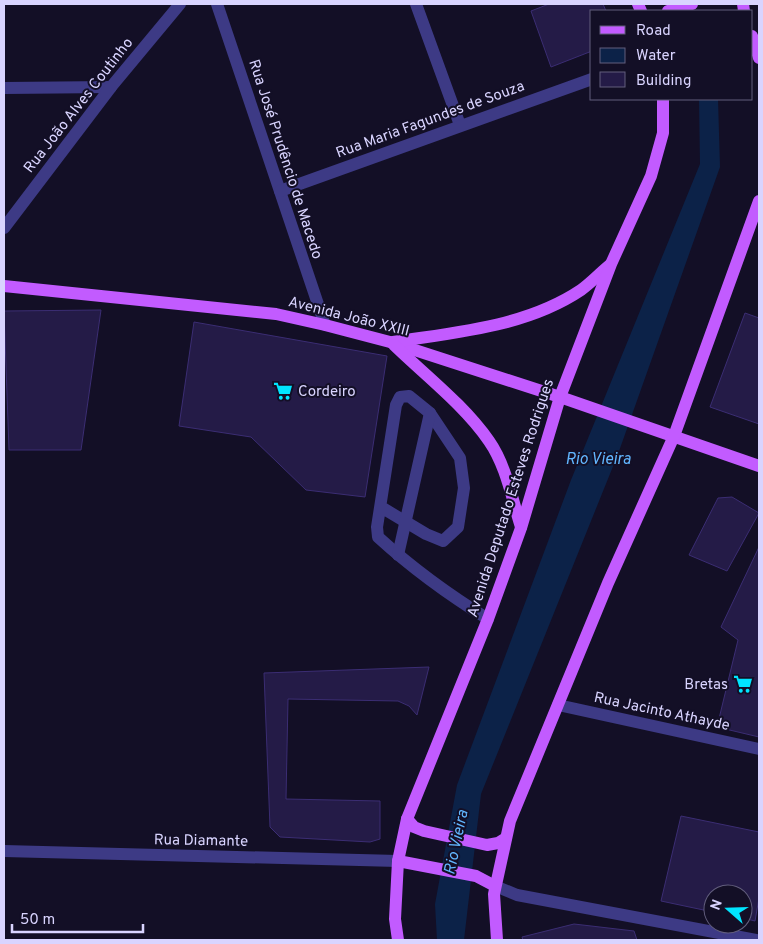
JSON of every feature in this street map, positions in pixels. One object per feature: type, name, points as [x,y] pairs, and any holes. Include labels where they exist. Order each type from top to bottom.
[{"type":"main road","points":[[671,10],[692,4]]},
{"type":"main road","points":[[753,39],[759,58]]},
{"type":"main road","name":"Avenida Deputado Esteves Rodrigues","points":[[398,940],[395,919],[398,861],[407,819],[488,619],[521,528],[560,397],[611,264],[651,176],[663,133],[663,100]]},
{"type":"main road","points":[[497,940],[495,886],[510,821],[608,583],[674,436],[759,201]]},
{"type":"main road","points":[[390,342],[492,327],[550,307],[581,290],[611,264]]},
{"type":"main road","name":"Avenida João XXIII","points":[[4,286],[276,314],[325,325],[390,342],[560,397],[759,466]]},
{"type":"main road","points":[[390,342],[469,417],[490,442],[504,471],[521,528]]},
{"type":"main road","points":[[407,819],[414,827],[424,831],[487,845],[498,843],[506,838]]},
{"type":"main road","points":[[398,861],[476,876],[495,886]]},
{"type":"street","name":"Rua João Alves Coutinho","points":[[4,228],[111,87],[180,4]]},
{"type":"street","name":"Rua José Prudêncio de Macedo","points":[[217,4],[325,325]]},
{"type":"street","points":[[416,4],[460,125]]},
{"type":"street","name":"Rua Maria Fagundes de Souza","points":[[280,192],[460,125],[590,80]]},
{"type":"street","points":[[4,88],[111,87]]},
{"type":"street","points":[[381,507],[406,523],[442,541],[458,527],[464,488],[460,458],[430,413],[409,396],[400,398],[396,405],[377,527],[378,537],[398,555],[458,601],[488,619]]},
{"type":"street","points":[[398,555],[430,413]]},
{"type":"street","name":"Rua Jacinto Athayde","points":[[558,704],[759,749]]},
{"type":"street","name":"Rua Diamante","points":[[4,851],[398,861]]},
{"type":"street","points":[[495,886],[517,895],[756,940]]},
{"type":"water","name":"Rio Vieira","points":[[699,100],[718,100],[720,167],[618,454],[481,794],[464,940],[437,940],[435,904],[457,785],[571,480],[700,164]]},
{"type":"building","points":[[549,4],[603,4],[606,10],[590,10],[590,52],[551,67],[531,11]]},
{"type":"building","points":[[101,310],[81,450],[9,450],[4,311]]},
{"type":"building","points":[[745,313],[759,318],[759,424],[710,407]]},
{"type":"building","name":"Cordeiro","points":[[194,322],[387,356],[365,497],[306,490],[251,437],[179,426]]},
{"type":"building","points":[[732,497],[759,513],[727,571],[689,555],[718,498]]},
{"type":"building","name":"Bretas","points":[[759,547],[759,737],[717,727],[738,640],[721,627]]},
{"type":"building","points":[[429,667],[417,715],[409,706],[398,701],[288,699],[286,799],[380,801],[380,839],[370,842],[280,837],[270,827],[264,673]]},
{"type":"building","points":[[681,816],[759,832],[759,898],[755,921],[753,920],[753,884],[703,884],[703,910],[661,901]]},
{"type":"building","points":[[574,924],[634,931],[637,940],[523,940],[522,937]]},
{"type":"place","name":"Cordeiro","points":[[283,391]]},
{"type":"place","name":"Bretas","points":[[743,684]]}]
